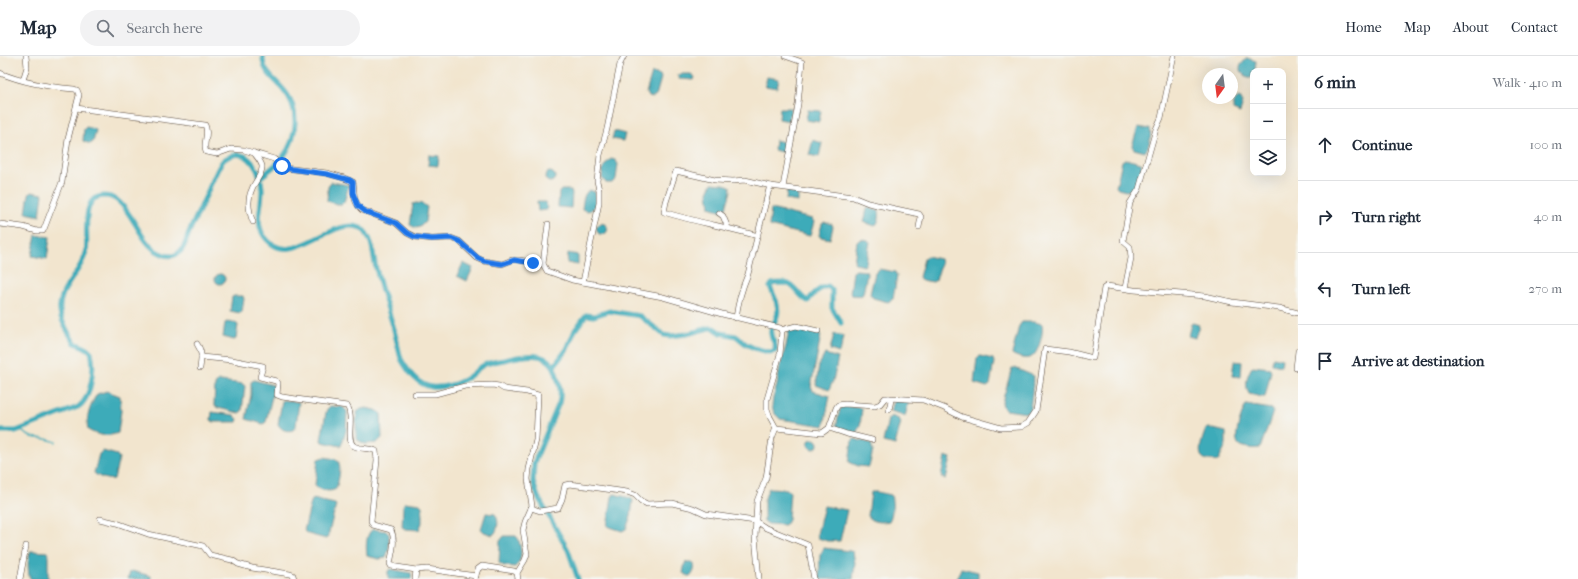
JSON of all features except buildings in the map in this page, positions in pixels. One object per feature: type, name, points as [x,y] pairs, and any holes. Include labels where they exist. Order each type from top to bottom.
[{"type":"street","points":[[23,80],[27,68],[26,56]]},
{"type":"street","points":[[583,282],[599,203],[597,181],[600,155],[607,129],[620,64],[624,56]]},
{"type":"street","points":[[783,187],[798,104],[802,62],[785,56]]},
{"type":"street","points":[[1125,288],[1131,258],[1130,247],[1122,241],[1125,225],[1130,203],[1139,189],[1156,129],[1161,118],[1174,56]]},
{"type":"street","points":[[0,73],[31,84],[50,88],[77,90],[79,95],[68,139],[62,182],[43,231],[0,224]]},
{"type":"street","points":[[76,108],[205,125],[207,130],[206,152],[217,154],[237,148],[276,160],[284,168],[327,174],[350,180],[353,182],[353,193],[358,206],[366,212],[396,223],[407,233],[415,237],[432,239],[451,238],[463,244],[478,258],[497,264],[504,264],[514,260],[543,264]]},
{"type":"street","points":[[253,222],[250,215],[249,202],[252,189],[261,172],[262,164],[254,153]]},
{"type":"street","points":[[758,236],[706,224],[664,212],[676,171],[715,180],[745,180],[771,186],[853,197],[868,203],[919,214],[922,217],[919,226]]},
{"type":"street","points":[[736,318],[739,297],[748,274],[761,219],[771,186]]},
{"type":"street","points":[[720,214],[723,216],[728,228]]},
{"type":"street","points":[[548,224],[543,264],[547,271],[572,280],[663,297],[736,318],[780,328],[781,330],[796,326],[818,331]]},
{"type":"street","points":[[776,428],[822,433],[829,428],[838,405],[875,406],[880,404],[885,398],[923,400],[962,417],[994,426],[1012,428],[1021,427],[1028,423],[1036,411],[1045,349],[1069,352],[1093,358],[1104,288],[1109,285],[1204,296],[1232,302],[1279,308],[1298,313]]},
{"type":"street","points":[[759,579],[755,521],[757,501],[766,478],[772,438],[776,428],[768,413],[767,399],[780,354],[781,330]]},
{"type":"street","points":[[197,344],[200,348],[200,368]]},
{"type":"street","points":[[1296,368],[1298,351]]},
{"type":"street","points":[[201,357],[232,360],[263,366],[260,377],[276,381],[278,383],[277,395],[282,397],[347,406],[351,414],[352,422],[350,440],[353,445],[361,448],[371,448],[376,451],[377,460],[371,521],[373,525],[391,530],[392,532],[393,538],[390,564],[392,566],[416,570],[427,569],[475,578],[478,569],[482,566],[514,571],[517,573]]},
{"type":"street","points":[[415,394],[435,394],[465,386],[492,385],[499,386],[504,389],[538,395],[536,440],[529,468],[528,479],[532,502],[523,530],[527,554],[517,573],[518,579]]},
{"type":"street","points":[[889,398],[891,400],[889,410]]},
{"type":"street","points":[[829,428],[872,440]]},
{"type":"street","points":[[531,508],[540,511],[558,508],[565,486],[570,484],[627,492],[635,495],[647,504],[672,503],[693,508],[706,514],[755,521],[766,528],[808,545],[814,579]]},
{"type":"street","points":[[100,519],[148,534],[203,546],[210,555],[232,560],[238,564],[252,568],[290,574],[293,575],[294,579]]},
{"type":"street","points":[[20,579],[26,546]]},
{"type":"street","points":[[415,579],[416,570]]},
{"type":"water","points":[[1247,58],[1256,61],[1255,68],[1250,68],[1250,77],[1245,76],[1240,71],[1240,66]]},
{"type":"water","points":[[652,73],[660,75],[661,78],[656,96],[653,98],[648,97],[646,93]]},
{"type":"water","points":[[691,74],[695,77],[694,80],[679,79],[678,75]]},
{"type":"water","points":[[767,77],[779,79],[777,88],[765,86]]},
{"type":"water","points":[[1238,98],[1241,98],[1243,103],[1240,113],[1233,110],[1234,104],[1238,104]]},
{"type":"water","points":[[780,108],[791,108],[789,121],[779,119]]},
{"type":"water","points":[[808,110],[821,111],[819,122],[806,120]]},
{"type":"water","points":[[86,127],[95,129],[96,131],[93,142],[90,144],[83,141],[84,129]]},
{"type":"water","points":[[1138,127],[1150,129],[1150,141],[1145,152],[1134,149],[1132,146]]},
{"type":"water","points":[[614,131],[625,134],[623,141],[612,139]]},
{"type":"water","points":[[775,140],[788,143],[785,153],[774,150]]},
{"type":"water","points":[[813,140],[822,143],[819,157],[809,155]]},
{"type":"water","points":[[429,155],[439,156],[438,166],[428,165]]},
{"type":"water","points":[[611,159],[615,160],[618,164],[616,179],[612,183],[606,183],[602,178],[602,172],[605,165]]},
{"type":"water","points":[[1125,159],[1141,163],[1142,166],[1135,190],[1126,191],[1116,187],[1122,161]]},
{"type":"water","points":[[548,172],[552,172],[554,173],[554,181],[548,182],[545,179],[545,175]]},
{"type":"water","points":[[331,182],[349,185],[342,204],[327,201],[328,187]]},
{"type":"water","points":[[712,183],[730,186],[731,191],[726,208],[722,211],[710,207],[708,192]]},
{"type":"water","points":[[561,190],[571,190],[571,208],[558,207],[559,192]]},
{"type":"water","points":[[589,190],[595,192],[596,203],[590,211],[586,211],[582,209],[584,196]]},
{"type":"water","points":[[787,191],[798,194],[798,202],[786,200]]},
{"type":"water","points":[[31,192],[43,194],[40,216],[26,213],[29,194]]},
{"type":"water","points":[[537,202],[546,202],[547,210],[538,211]]},
{"type":"water","points":[[413,204],[423,204],[427,207],[425,222],[420,227],[416,228],[410,225]]},
{"type":"water","points":[[869,208],[879,211],[879,219],[875,226],[864,222],[867,209]]},
{"type":"water","points":[[771,209],[812,219],[814,222],[810,236],[769,226]]},
{"type":"water","points":[[824,222],[832,224],[833,227],[830,239],[820,237],[819,235]]},
{"type":"water","points":[[602,223],[606,225],[608,229],[606,233],[602,235],[598,233],[596,229],[598,225]]},
{"type":"water","points":[[36,235],[50,237],[47,259],[32,256]]},
{"type":"water","points":[[860,239],[868,240],[870,242],[866,263],[864,266],[854,262],[857,242]]},
{"type":"water","points":[[568,253],[578,255],[578,265],[567,263]]},
{"type":"water","points":[[926,256],[940,259],[941,264],[936,280],[933,282],[921,280],[919,277]]},
{"type":"water","points":[[463,263],[473,268],[467,281],[457,276]]},
{"type":"water","points":[[879,269],[895,272],[897,276],[893,299],[888,302],[873,298],[870,294],[875,273]]},
{"type":"water","points":[[856,270],[866,271],[867,274],[863,294],[861,296],[852,295],[850,293],[853,272]]},
{"type":"water","points":[[218,274],[222,274],[224,275],[224,283],[218,284],[215,281],[215,277]]},
{"type":"water","points":[[243,296],[242,312],[240,313],[230,311],[232,297]]},
{"type":"water","points":[[1022,322],[1042,324],[1042,336],[1039,346],[1035,354],[1028,358],[1019,357],[1012,354],[1019,326]]},
{"type":"water","points":[[225,323],[236,323],[238,325],[236,339],[234,340],[223,337]]},
{"type":"water","points":[[1193,323],[1199,325],[1195,338],[1188,336],[1191,324]]},
{"type":"water","points":[[791,328],[819,333],[821,335],[811,387],[813,391],[830,396],[824,426],[780,419],[774,413],[772,406],[773,398],[789,330]]},
{"type":"water","points":[[834,334],[843,336],[839,353],[830,350]]},
{"type":"water","points":[[825,354],[838,358],[833,381],[829,390],[816,385],[819,365]]},
{"type":"water","points":[[980,356],[993,359],[994,362],[990,385],[987,387],[974,383],[977,358]]},
{"type":"water","points":[[1273,357],[1282,359],[1281,366],[1272,364]]},
{"type":"water","points":[[1234,361],[1242,362],[1241,377],[1232,376]]},
{"type":"water","points":[[1253,366],[1270,368],[1271,371],[1265,397],[1249,394],[1247,391],[1247,380],[1249,372]]},
{"type":"water","points":[[1012,368],[1034,376],[1030,410],[1027,413],[1006,410],[1003,407],[1002,402]]},
{"type":"water","points":[[254,380],[273,385],[274,388],[266,422],[263,424],[246,419],[251,395],[251,382]]},
{"type":"water","points":[[218,381],[243,384],[245,386],[242,411],[239,413],[218,408],[214,405],[215,385]]},
{"type":"water","points":[[107,391],[120,396],[121,411],[118,433],[110,435],[96,434],[88,430],[88,416],[97,394]]},
{"type":"water","points":[[894,400],[909,402],[905,416],[891,411]]},
{"type":"water","points":[[282,401],[299,402],[296,426],[293,430],[289,431],[284,430],[278,424]]},
{"type":"water","points":[[1246,405],[1271,409],[1273,412],[1260,448],[1242,447],[1237,442],[1238,425]]},
{"type":"water","points":[[330,406],[343,407],[347,411],[346,431],[341,446],[322,442],[321,440],[326,412]]},
{"type":"water","points":[[844,406],[862,409],[860,426],[856,433],[847,432],[836,427],[840,409]]},
{"type":"water","points":[[366,408],[376,410],[381,413],[382,438],[377,443],[365,444],[356,439],[357,412]]},
{"type":"water","points":[[212,412],[234,415],[238,419],[237,422],[214,422],[211,420]]},
{"type":"water","points":[[891,416],[899,419],[901,422],[895,445],[883,442],[888,419]]},
{"type":"water","points":[[1209,428],[1226,432],[1226,445],[1218,461],[1205,459],[1201,455],[1200,451],[1203,439],[1206,429]]},
{"type":"water","points":[[813,439],[818,444],[813,449],[808,444]]},
{"type":"water","points":[[854,439],[871,443],[873,451],[869,467],[858,466],[849,462],[852,441]]},
{"type":"water","points":[[103,451],[117,455],[119,458],[114,479],[104,478],[94,473],[99,454]]},
{"type":"water","points":[[945,456],[951,458],[946,479],[941,477]]},
{"type":"water","points":[[324,457],[336,459],[340,466],[336,489],[328,491],[316,487],[315,485],[318,459]]},
{"type":"water","points":[[768,489],[787,489],[790,492],[788,520],[785,525],[768,524],[764,521],[764,501]]},
{"type":"water","points":[[871,492],[891,495],[892,509],[889,521],[877,522],[868,516]]},
{"type":"water","points":[[614,494],[633,500],[631,516],[626,529],[622,531],[607,526],[612,497]]},
{"type":"water","points":[[313,499],[336,505],[326,539],[308,534],[304,531]]},
{"type":"water","points":[[405,502],[420,504],[422,506],[422,523],[419,530],[405,529],[402,527],[403,506]]},
{"type":"water","points":[[824,506],[847,510],[840,541],[827,541],[818,538],[817,534]]},
{"type":"water","points":[[486,513],[495,514],[497,519],[498,524],[493,535],[484,532],[481,529]]},
{"type":"water","points":[[373,529],[386,531],[389,534],[389,548],[386,558],[379,559],[367,556],[367,538],[370,531]]},
{"type":"water","points":[[504,536],[516,536],[518,538],[521,549],[521,557],[515,567],[504,566],[499,563],[500,541]]},
{"type":"water","points":[[824,548],[853,552],[855,563],[853,579],[819,579],[820,555]]},
{"type":"water","points":[[31,551],[48,552],[47,579],[31,579],[29,576],[28,560]]},
{"type":"water","points":[[686,562],[693,563],[694,566],[690,577],[683,573]]},
{"type":"water","points":[[961,568],[978,572],[978,579],[957,579]]},
{"type":"water","points":[[390,569],[411,573],[412,579],[388,579],[388,571]]},
{"type":"water","points":[[132,571],[151,576],[151,579],[128,579],[130,572]]},
{"type":"waterway","points":[[260,178],[283,157],[292,141],[295,123],[292,105],[283,89],[269,74],[264,66],[263,56]]},
{"type":"waterway","points":[[0,431],[16,431],[78,407],[83,403],[89,390],[93,366],[91,352],[75,343],[61,317],[60,307],[64,291],[83,261],[86,252],[89,205],[93,200],[98,197],[109,196],[117,200],[125,208],[151,247],[160,253],[173,256],[183,248],[222,162],[231,156],[244,156],[249,159],[257,170],[261,182],[262,194],[259,219],[261,231],[264,236],[275,246],[286,249],[298,246],[337,229],[349,226],[361,228],[366,232],[372,246],[375,265],[401,359],[410,373],[417,380],[427,386],[432,387],[450,385],[467,378],[486,364],[527,356],[541,357],[552,365],[559,384],[560,399],[534,463],[533,482],[538,497],[568,550],[578,579]]},
{"type":"waterway","points":[[554,366],[567,349],[575,330],[586,315],[594,316],[609,311],[640,316],[664,335],[670,336],[687,334],[714,328],[721,333],[736,336],[754,348],[769,352],[775,351],[776,348],[771,334],[778,309],[770,287],[775,283],[785,283],[792,286],[808,301],[817,291],[828,286],[832,290],[832,308],[841,323]]},
{"type":"waterway","points":[[21,430],[29,436],[56,442]]},
{"type":"route","points":[[282,166],[284,168],[327,174],[350,180],[353,182],[354,186],[353,193],[355,201],[362,210],[396,223],[407,233],[415,237],[432,239],[451,238],[459,241],[478,258],[497,264],[504,264],[512,260],[533,263]]}]
